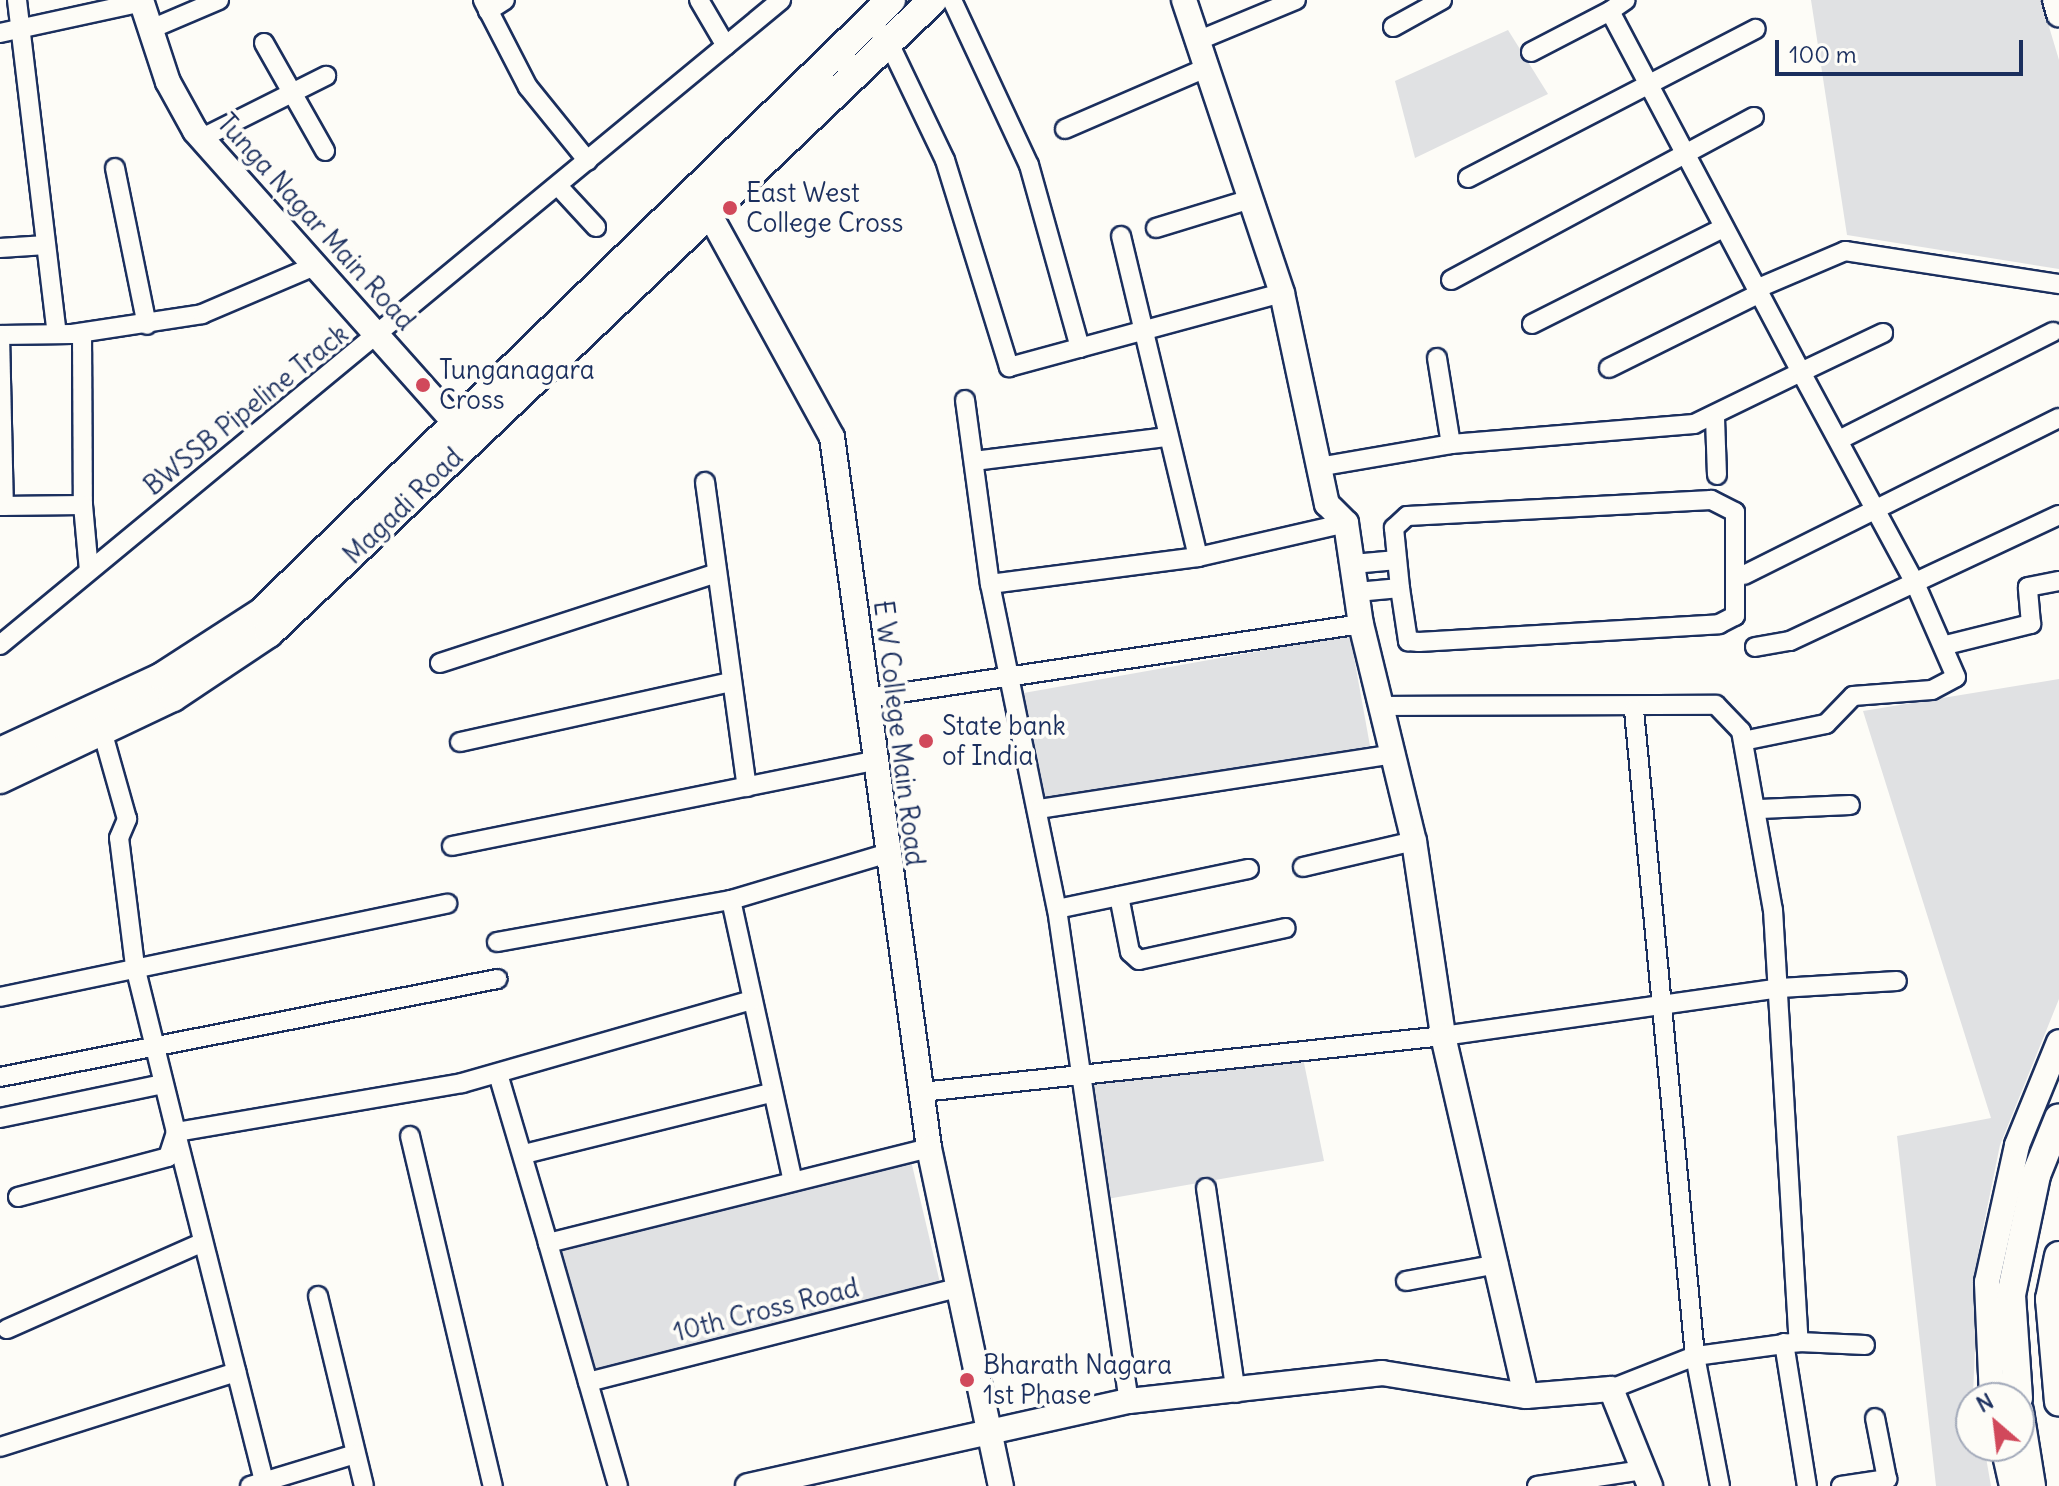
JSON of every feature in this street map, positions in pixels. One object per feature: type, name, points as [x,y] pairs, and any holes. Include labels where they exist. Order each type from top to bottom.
[{"type":"main road","name":"Magadi Road","points":[[0,779],[103,734],[250,649],[462,434],[695,190],[891,0]]},
{"type":"main road","name":"Magadi Road","points":[[0,752],[162,677],[261,613],[711,213],[933,0]]},
{"type":"main road","points":[[2017,1382],[2011,1295],[2036,1175],[2059,1118]]},
{"type":"main road","points":[[2059,1256],[2050,1299],[2059,1402]]},
{"type":"main road","points":[[2027,1462],[2031,1486]]},
{"type":"street","points":[[17,0],[57,334]]},
{"type":"street","points":[[151,29],[219,0]]},
{"type":"street","points":[[505,0],[485,6],[528,87],[588,161]]},
{"type":"street","points":[[699,0],[726,46]]},
{"type":"street","name":"BWSSB Pipeline Track","points":[[0,645],[781,0]]},
{"type":"street","points":[[952,0],[1029,165],[1080,348]]},
{"type":"street","points":[[1184,0],[1282,293],[1327,504],[1346,523],[1361,624],[1414,841],[1443,1036],[1526,1396]]},
{"type":"street","points":[[1197,41],[1296,0]]},
{"type":"street","points":[[1393,27],[1442,0]]},
{"type":"street","points":[[1531,52],[1626,0]]},
{"type":"street","points":[[2055,0],[2059,14]]},
{"type":"street","points":[[0,33],[142,1]]},
{"type":"street","name":"Tunga Nagar Main Road","points":[[142,1],[168,82],[202,138],[312,267],[381,333],[462,434]]},
{"type":"street","points":[[1610,11],[1652,86],[1757,292],[1915,583],[1946,645],[1956,677],[1932,690],[1853,696],[1826,724],[1743,741]]},
{"type":"street","points":[[868,20],[888,41],[945,160],[1009,367],[1282,293]]},
{"type":"street","points":[[1468,178],[1652,86],[1756,29]]},
{"type":"street","points":[[264,43],[325,151]]},
{"type":"street","points":[[1065,129],[1206,68]]},
{"type":"street","points":[[202,138],[326,76]]},
{"type":"street","points":[[1451,280],[1754,117]]},
{"type":"street","points":[[115,168],[147,325]]},
{"type":"street","points":[[558,186],[596,227]]},
{"type":"street","name":"E W College Main Road","points":[[695,190],[711,213],[832,437],[877,760],[885,854],[929,1148],[956,1288],[1001,1486]]},
{"type":"street","points":[[1156,228],[1251,199]]},
{"type":"street","points":[[1532,324],[1723,228]]},
{"type":"street","points":[[1121,236],[1198,557]]},
{"type":"street","points":[[0,248],[46,245]]},
{"type":"street","points":[[1609,368],[1845,251],[2059,284]]},
{"type":"street","points":[[83,505],[2,506],[0,335],[82,333],[202,314],[312,267]]},
{"type":"street","points":[[1839,440],[2053,332]]},
{"type":"street","points":[[82,333],[83,505],[89,571]]},
{"type":"street","points":[[1318,467],[1451,444],[1715,418],[1883,333]]},
{"type":"street","points":[[1437,358],[1451,444]]},
{"type":"street","points":[[965,400],[990,584],[1039,809],[1057,909],[1129,1401]]},
{"type":"street","points":[[1715,418],[1717,475]]},
{"type":"street","points":[[1744,575],[2059,418]]},
{"type":"street","points":[[974,461],[1168,437]]},
{"type":"street","points":[[705,482],[714,574],[747,787]]},
{"type":"street","points":[[1711,500],[1735,512],[1735,616],[1719,624],[1408,641],[1397,560],[1394,528],[1407,516],[1711,500]]},
{"type":"street","points":[[1755,647],[1790,641],[2059,515]]},
{"type":"street","points":[[990,584],[1198,557],[1346,523]]},
{"type":"street","points":[[1353,564],[1397,560]]},
{"type":"street","points":[[440,663],[714,574]]},
{"type":"street","points":[[1946,645],[2031,624],[2028,587],[2059,581]]},
{"type":"street","points":[[1357,592],[1400,588]]},
{"type":"street","points":[[866,698],[1361,624]]},
{"type":"street","points":[[460,742],[731,682]]},
{"type":"street","points":[[1382,706],[1634,710],[1716,705],[1732,714],[1743,741],[1760,809],[1780,988],[1777,1060],[1792,1342],[1807,1486]]},
{"type":"street","points":[[1634,710],[1657,1002],[1695,1356],[1720,1486]]},
{"type":"street","points":[[103,734],[127,819],[119,838],[135,966],[150,1044],[176,1132],[201,1243],[236,1372],[257,1484],[355,1454]]},
{"type":"street","points":[[1039,809],[1393,754]]},
{"type":"street","points":[[452,846],[877,760]]},
{"type":"street","points":[[1760,809],[1850,805]]},
{"type":"street","points":[[1303,867],[1414,841]]},
{"type":"street","points":[[497,942],[731,900],[885,854]]},
{"type":"street","points":[[1057,909],[1249,869]]},
{"type":"street","points":[[1119,896],[1130,952],[1139,960],[1286,928]]},
{"type":"street","points":[[731,900],[770,1093],[792,1178]]},
{"type":"street","points":[[0,997],[135,966],[447,904]]},
{"type":"street","points":[[0,1077],[150,1044],[497,979]]},
{"type":"street","points":[[922,1092],[1443,1036],[1657,1002],[1780,988],[1897,981]]},
{"type":"street","points":[[176,1132],[498,1074],[752,1000]]},
{"type":"street","points":[[1991,1382],[1987,1282],[2017,1145],[2059,1042]]},
{"type":"street","points":[[498,1074],[524,1154],[618,1486]]},
{"type":"street","points":[[0,1118],[163,1084]]},
{"type":"street","points":[[524,1154],[770,1093]]},
{"type":"street","points":[[18,1197],[168,1157],[176,1132]]},
{"type":"street","points":[[410,1136],[493,1486]]},
{"type":"street","points":[[548,1243],[792,1178],[929,1148]]},
{"type":"street","points":[[1206,1188],[1236,1393]]},
{"type":"street","points":[[2,1325],[201,1243]]},
{"type":"street","points":[[1406,1281],[1498,1264]]},
{"type":"street","name":"10th Cross Road","points":[[588,1382],[956,1288]]},
{"type":"street","points":[[318,1296],[364,1486]]},
{"type":"street","points":[[748,1486],[988,1428],[1129,1401],[1236,1393],[1382,1373],[1526,1396],[1611,1389],[1695,1356],[1792,1342],[1865,1345]]},
{"type":"street","points":[[0,1447],[236,1372]]},
{"type":"street","points":[[1537,1486],[1647,1478],[1611,1389]]},
{"type":"street","points":[[1841,1486],[1887,1479],[1875,1418]]},
{"type":"street","points":[[2007,1462],[2012,1486]]},
{"type":"shaded area","points":[[1811,0],[2041,0],[2059,60],[2059,269],[1847,235]]},
{"type":"shaded area","points":[[1508,30],[1548,94],[1415,158],[1395,81]]},
{"type":"shaded area","points":[[1350,635],[1370,746],[1037,806],[1018,694]]},
{"type":"shaded area","points":[[2059,679],[2059,999],[2000,1145],[1979,1248],[1974,1382],[1955,1382],[1955,1462],[1987,1462],[1991,1486],[1936,1486],[1897,1136],[1991,1118],[1863,711]]},
{"type":"shaded area","points":[[1303,1058],[1324,1161],[1107,1199],[1088,1082]]},
{"type":"shaded area","points":[[908,1148],[941,1287],[586,1372],[553,1234]]},
{"type":"place","name":"East West College Cross","points":[[730,208]]},
{"type":"place","name":"Tunganagara Cross","points":[[423,385]]},
{"type":"place","name":"State bank of India","points":[[926,741]]},
{"type":"place","name":"Bharath Nagara 1st Phase","points":[[967,1380]]}]
